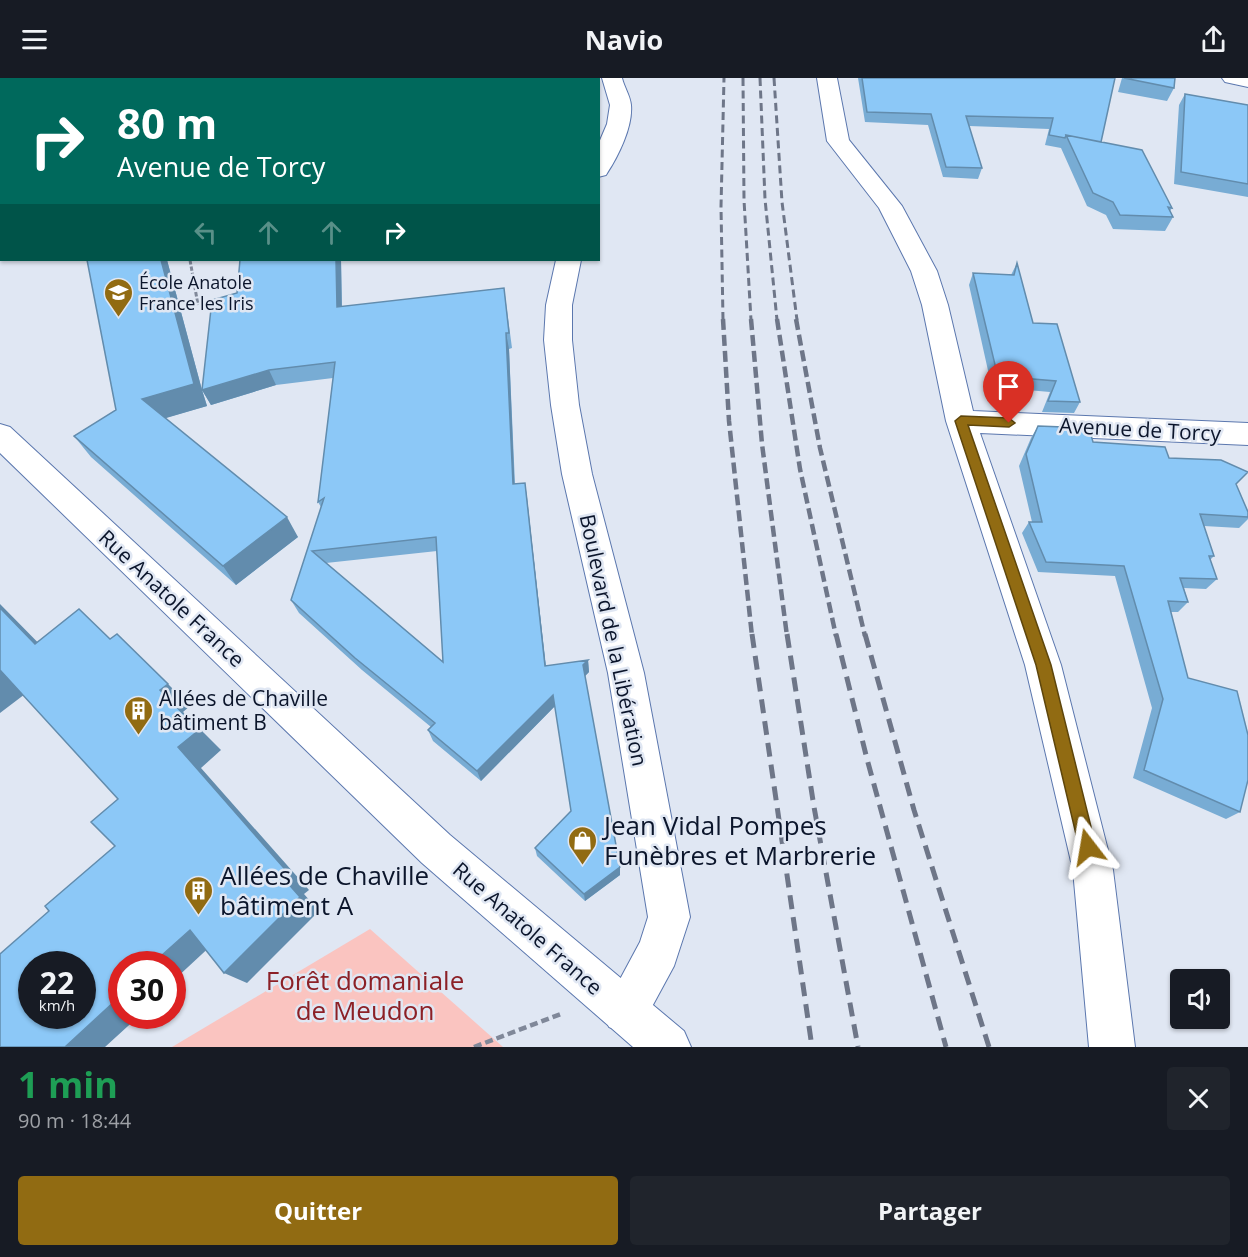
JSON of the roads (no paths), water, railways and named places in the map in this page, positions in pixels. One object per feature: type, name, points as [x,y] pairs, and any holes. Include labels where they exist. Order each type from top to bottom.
[{"type":"street","points":[[600,165],[620,115],[619,96],[612,78]]},
{"type":"street","points":[[827,78],[838,141],[891,206],[924,271],[935,305],[961,421],[1044,665],[1093,870],[1112,1047]]},
{"type":"street","points":[[1232,78],[1248,81]]},
{"type":"street","name":"Boulevard de la Libération","points":[[568,261],[559,305],[558,340],[565,405],[577,474],[626,673],[669,917],[659,951],[616,1004]]},
{"type":"street","name":"Avenue de Torcy","points":[[961,421],[1248,434]]},
{"type":"street","name":"Rue Anatole France","points":[[0,435],[436,849],[668,1047]]},
{"type":"railway","points":[[723,320],[721,207],[724,78]]},
{"type":"railway","points":[[743,78],[744,200],[751,320]]},
{"type":"railway","points":[[760,78],[765,199],[777,320]]},
{"type":"railway","points":[[774,78],[782,202],[797,320]]},
{"type":"railway","points":[[723,319],[729,421],[752,636]]},
{"type":"railway","points":[[751,319],[762,444],[787,636]]},
{"type":"railway","points":[[777,319],[800,469],[836,636]]},
{"type":"railway","points":[[796,319],[820,448],[865,636]]},
{"type":"railway","points":[[752,634],[812,1047]]},
{"type":"railway","points":[[787,634],[814,807],[858,1047]]},
{"type":"railway","points":[[836,634],[867,759],[946,1047]]},
{"type":"railway","points":[[865,634],[914,810],[989,1047]]},
{"type":"place","name":"École Anatole France les Iris","points":[[118,318]]},
{"type":"place","name":"Allées de Chaville bâtiment B","points":[[138,736]]},
{"type":"place","name":"Jean Vidal Pompes Funèbres et Marbrerie","points":[[583,866]]},
{"type":"place","name":"Allées de Chaville bâtiment A","points":[[199,916]]},
{"type":"park label","name":"Forêt domaniale de Meudon","points":[[365,995]]}]
